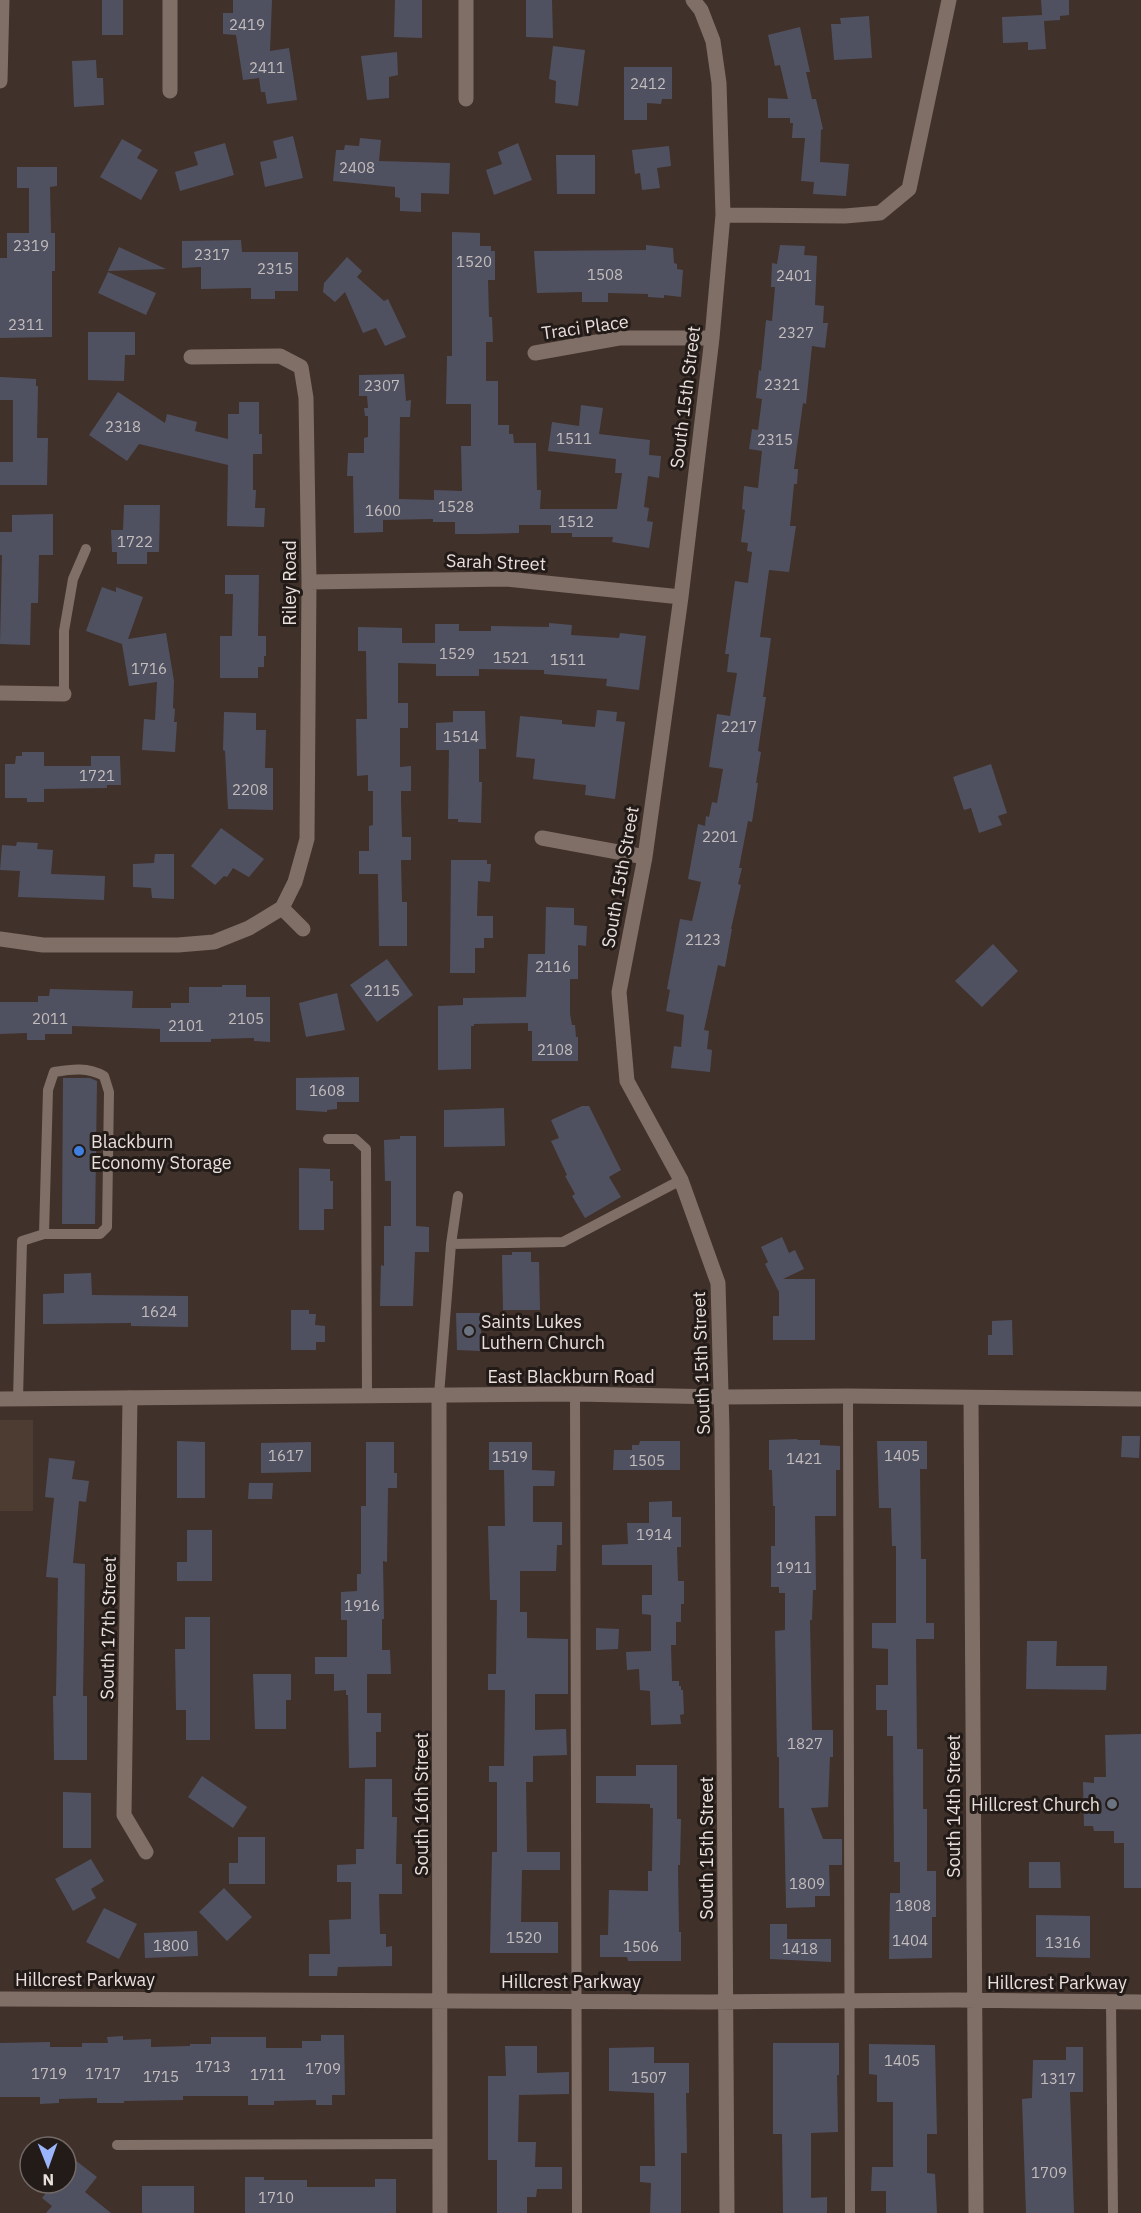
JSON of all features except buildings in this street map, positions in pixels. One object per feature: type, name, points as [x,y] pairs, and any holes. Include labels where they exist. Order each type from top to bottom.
[{"type":"street","points":[[0,81],[2,0]]},
{"type":"street","points":[[170,0],[170,91]]},
{"type":"street","points":[[466,0],[466,99]]},
{"type":"street","points":[[723,215],[845,216],[880,213],[909,189],[949,0]]},
{"type":"street","name":"South 15th Street","points":[[699,3],[713,41],[718,83],[723,215],[712,338],[681,597],[645,857],[619,992],[627,1081],[681,1180],[718,1283],[721,1397],[727,2213]]},
{"type":"street","name":"Traci Place","points":[[535,353],[619,338],[712,338]]},
{"type":"street","name":"Riley Road","points":[[191,357],[280,356],[301,367],[306,398],[309,582],[308,839],[296,882],[282,908]]},
{"type":"street","name":"Sarah Street","points":[[309,582],[507,579],[681,597]]},
{"type":"street","points":[[0,693],[64,694]]},
{"type":"street","points":[[542,838],[645,857]]},
{"type":"street","points":[[0,939],[43,945],[178,945],[214,942],[249,928],[282,908],[303,929]]},
{"type":"street","name":"East Blackburn Road","points":[[0,1399],[575,1394],[1141,1399]]},
{"type":"street","name":"South 16th Street","points":[[439,1395],[440,2213]]},
{"type":"street","name":"South 17th Street","points":[[130,1398],[124,1815],[146,1852]]},
{"type":"street","name":"South 14th Street","points":[[971,1398],[976,2213]]},
{"type":"street","name":"Hillcrest Parkway","points":[[0,1999],[1141,2002]]},
{"type":"lane","points":[[64,694],[64,631],[73,579],[86,549]]},
{"type":"lane","points":[[18,1399],[22,1241],[44,1234],[100,1234],[107,1227],[109,1092],[104,1076],[93,1070],[54,1072],[48,1090],[44,1234]]},
{"type":"lane","points":[[328,1139],[355,1139],[366,1149],[367,1396]]},
{"type":"lane","points":[[451,1244],[563,1242],[681,1180]]},
{"type":"lane","points":[[439,1395],[451,1244],[458,1196]]},
{"type":"lane","points":[[575,1394],[577,2213]]},
{"type":"lane","points":[[848,1396],[850,2213]]},
{"type":"lane","points":[[1112,2002],[1113,2213]]},
{"type":"lane","points":[[117,2145],[440,2144]]},
{"type":"shaded area","points":[[0,1420],[33,1420],[33,1511],[0,1511]]},
{"type":"place","name":"Blackburn Economy Storage","points":[[79,1151]]},
{"type":"place","name":"Saints Lukes Luthern Church","points":[[469,1331]]},
{"type":"place","name":"Hillcrest Church","points":[[1112,1804]]}]
